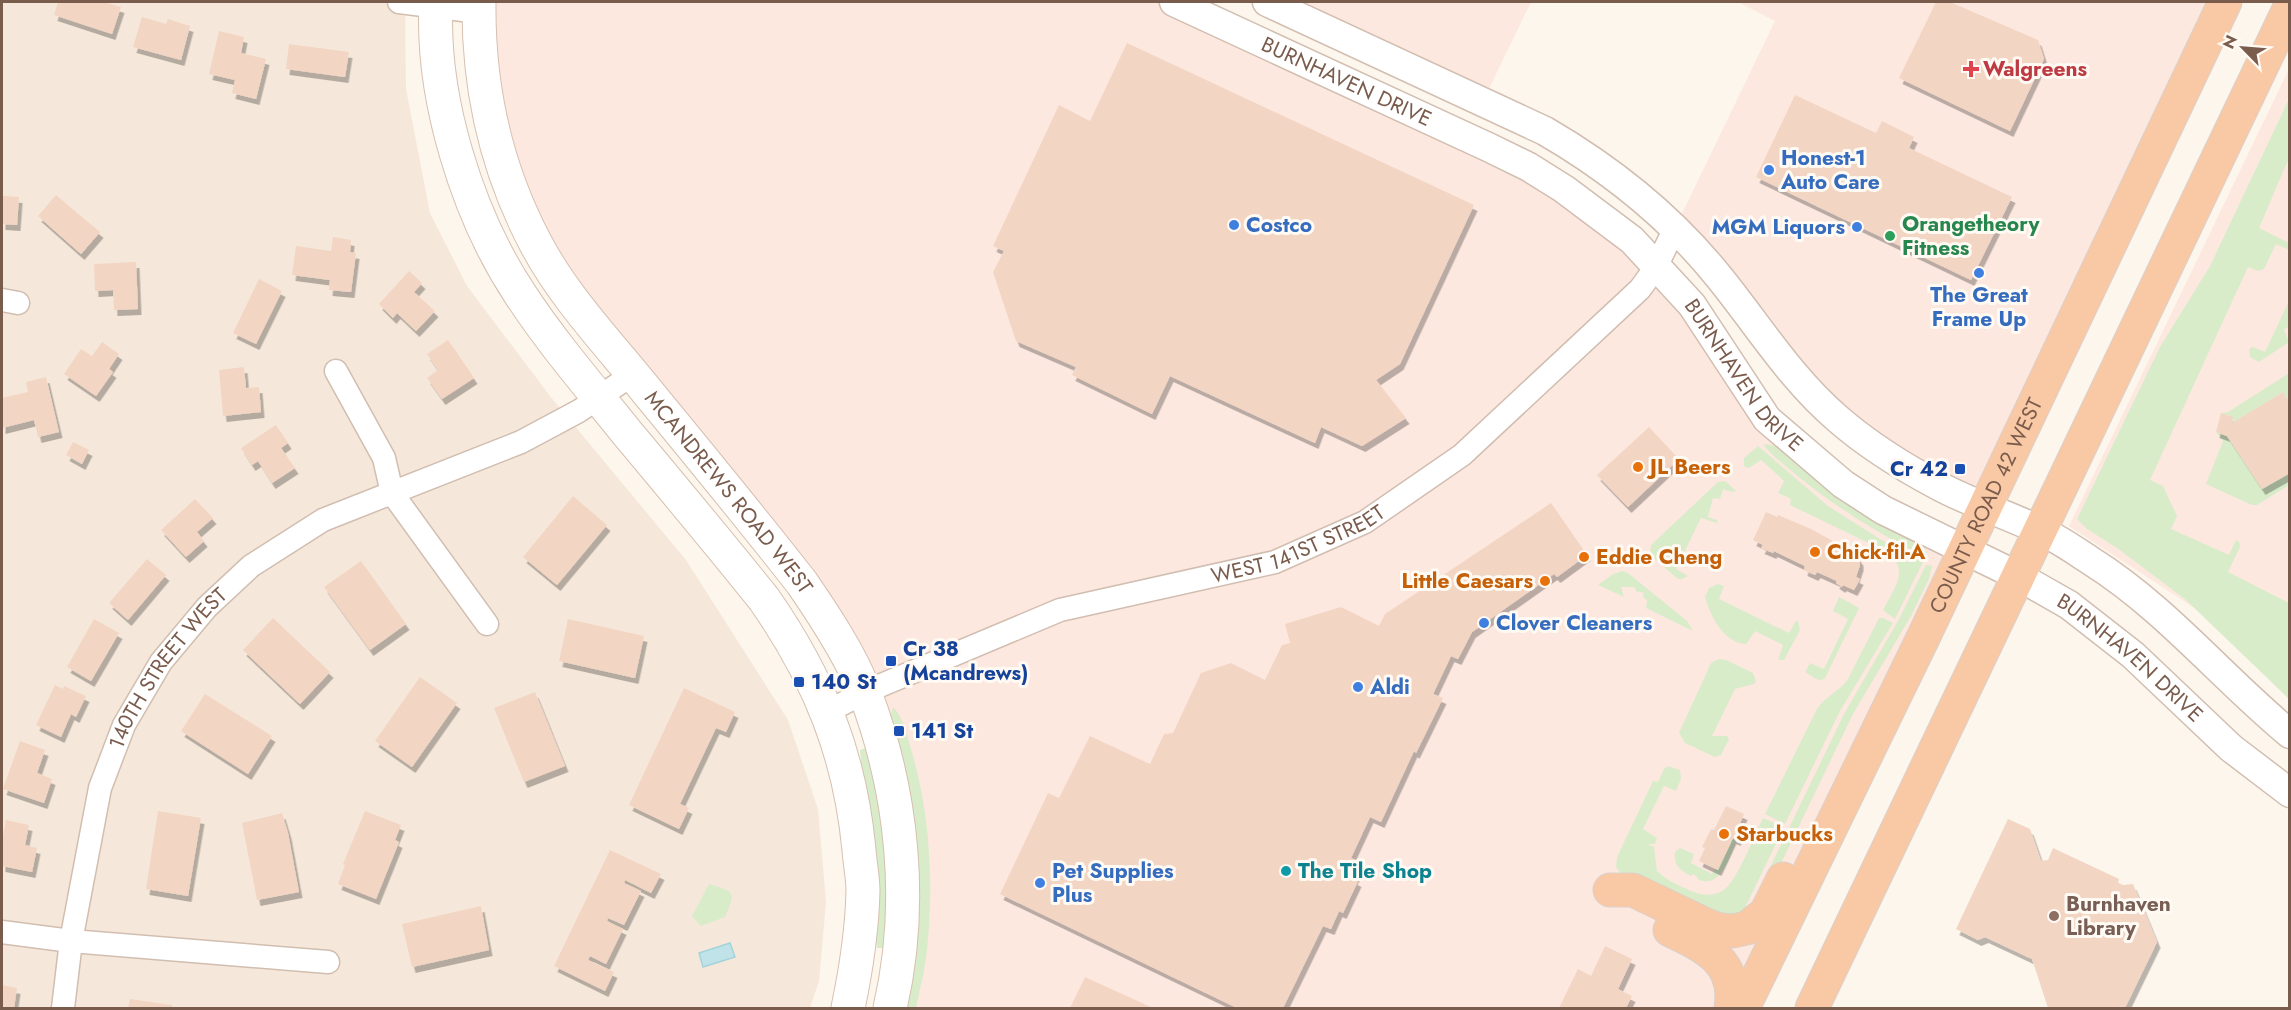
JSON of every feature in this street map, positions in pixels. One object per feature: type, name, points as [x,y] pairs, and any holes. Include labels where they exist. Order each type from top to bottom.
[{"type":"highway","name":"COUNTY ROAD 42 WEST","points":[[1743,1008],[1923,638],[2226,2]]},
{"type":"highway","points":[[2240,111],[2278,2]]},
{"type":"highway","points":[[1812,1008],[2289,7]]},
{"type":"highway","points":[[1731,1008],[1732,984],[1721,963],[1710,951],[1625,908],[1610,890],[1633,890],[1720,930],[1733,931],[1747,928],[1758,920],[1766,913],[1774,897],[1847,742],[1923,638]]},
{"type":"main road","name":"MCANDREWS ROAD WEST","points":[[436,4],[437,46],[450,131],[460,168],[499,260],[542,326],[764,598],[808,669],[827,712],[848,780],[856,822],[863,890],[859,944],[848,1008]]},
{"type":"main road","name":"MCANDREWS ROAD WEST","points":[[479,7],[479,51],[490,126],[518,205],[536,243],[579,308],[802,583],[825,617],[865,692],[886,759],[898,818],[903,890],[899,949],[890,1008]]},
{"type":"street","points":[[399,2],[479,7]]},
{"type":"street","name":"BURNHAVEN DRIVE","points":[[1174,2],[1529,167],[1564,189],[1632,240],[1692,305],[1767,419],[1843,484],[1882,510],[2018,576],[2069,605],[2133,655],[2231,748],[2289,793]]},
{"type":"street","name":"BURNHAVEN DRIVE","points":[[1268,2],[1545,131],[1582,153],[1637,193],[1675,228],[1718,276],[1787,367],[1837,418],[1903,466],[1941,487],[2040,530],[2130,588],[2197,646],[2260,709],[2289,734]]},
{"type":"street","name":"WEST 141ST STREET","points":[[827,712],[865,692],[1060,610],[1275,562],[1365,522],[1462,455],[1640,289],[1656,267],[1675,228]]},
{"type":"street","points":[[336,371],[384,458],[392,493],[487,624]]},
{"type":"street","name":"140TH STREET WEST","points":[[63,1008],[71,941],[100,788],[124,725],[161,662],[207,607],[251,566],[323,520],[521,442],[579,411],[633,374]]},
{"type":"street","points":[[2,932],[71,941],[328,962]]},
{"type":"shaded area","points":[[2,2],[405,2],[406,89],[430,213],[467,286],[550,396],[686,560],[788,720],[818,809],[826,902],[819,981],[810,1008],[2,1008]]},
{"type":"shaded area","points":[[479,2],[1174,2],[1488,147],[1632,240],[1768,419],[1964,550],[1743,1008],[890,1008],[865,692],[536,244]]},
{"type":"shaded area","points":[[1267,2],[1531,2],[1483,101]]},
{"type":"shaded area","points":[[1738,2],[2225,2],[1985,506],[1865,439],[1675,228],[1775,21]]},
{"type":"shaded area","points":[[2289,69],[2289,687],[2228,630],[2069,526]]},
{"type":"green space","points":[[2289,99],[2289,158],[2259,228],[2289,243],[2289,250],[2276,244],[2264,269],[2258,271],[2248,267],[2150,480],[2163,486],[2177,516],[2171,529],[2229,555],[2236,540],[2240,547],[2228,572],[2289,603],[2289,699],[2186,600],[2117,548],[2087,529],[2077,519],[2160,347],[2210,266]]},
{"type":"green space","points":[[2289,301],[2289,326],[2284,330],[2289,342],[2259,362],[2250,357],[2249,349],[2253,347],[2265,352]]},
{"type":"green space","points":[[2289,373],[2289,398],[2287,399],[2283,392],[2232,423],[2233,417],[2221,413],[2228,412]]},
{"type":"green space","points":[[2216,432],[2227,436],[2262,489],[2289,473],[2289,485],[2257,505],[2252,505],[2206,484],[2223,441]]},
{"type":"green space","points":[[1763,444],[1776,446],[1841,498],[1927,552],[1923,557],[1840,507],[1773,456]]},
{"type":"green space","points":[[1758,446],[1828,506],[1880,539],[1923,562],[1895,619],[1883,610],[1896,585],[1899,570],[1897,563],[1883,550],[1790,505],[1791,499],[1778,493],[1784,481],[1761,460],[1749,468],[1744,466],[1744,458]]},
{"type":"green space","points":[[1725,481],[1736,491],[1723,489],[1720,499],[1713,498],[1708,517],[1717,520],[1717,523],[1701,518],[1676,569],[1688,576],[1678,579],[1650,555],[1651,545],[1718,482]]},
{"type":"green space","points":[[1926,565],[1932,566],[1929,579],[1911,616],[1853,714],[1761,905],[1747,915],[1844,714],[1899,619]]},
{"type":"green space","points":[[1622,571],[1628,573],[1687,621],[1693,631],[1646,608],[1647,600],[1643,592],[1637,592],[1634,587],[1621,587],[1624,597],[1598,585],[1613,574]]},
{"type":"green space","points":[[1718,584],[1724,586],[1719,599],[1789,633],[1798,621],[1800,630],[1784,660],[1778,660],[1783,645],[1755,631],[1746,644],[1731,639],[1725,634],[1714,620],[1705,597],[1709,588]]},
{"type":"green space","points":[[1839,597],[1859,608],[1826,676],[1818,680],[1805,672],[1810,663],[1824,669],[1848,619],[1833,611]]},
{"type":"green space","points":[[1879,618],[1893,623],[1840,711],[1785,824],[1765,814],[1817,709],[1848,679]]},
{"type":"green space","points":[[1719,659],[1753,673],[1756,681],[1754,684],[1735,689],[1712,736],[1727,736],[1729,739],[1721,755],[1715,757],[1685,743],[1679,733],[1711,663]]},
{"type":"green space","points":[[893,707],[904,726],[917,773],[929,848],[930,900],[927,950],[916,1008],[903,1008],[890,719]]},
{"type":"green space","points":[[869,747],[886,826],[887,948],[877,948],[875,935],[860,750]]},
{"type":"green space","points":[[1668,766],[1680,770],[1681,779],[1676,791],[1664,786],[1643,829],[1657,838],[1655,844],[1648,844],[1654,847],[1657,871],[1674,883],[1703,894],[1722,891],[1739,869],[1763,818],[1784,827],[1743,912],[1735,922],[1623,877],[1616,867],[1617,857],[1653,781],[1658,782],[1664,769]]},
{"type":"green space","points":[[1733,838],[1737,840],[1729,860],[1721,873],[1710,881],[1701,881],[1693,874],[1691,876],[1681,870],[1677,864],[1675,852],[1680,848],[1694,854],[1691,863],[1712,874],[1715,868],[1718,869]]},
{"type":"green space","points":[[709,884],[728,891],[732,897],[725,917],[701,926],[692,916]]},
{"type":"water","points":[[730,943],[735,957],[703,967],[699,953]]},
{"type":"building","points":[[58,2],[104,2],[121,7],[112,34],[54,15]]},
{"type":"building","name":"Walgreens","points":[[1936,2],[1950,2],[2038,40],[2044,59],[2010,131],[1899,78]]},
{"type":"building","points":[[142,17],[166,24],[168,19],[190,26],[181,60],[133,47]]},
{"type":"building","points":[[219,31],[244,37],[241,53],[266,59],[256,99],[232,93],[235,80],[209,74]]},
{"type":"building","name":"Costco","points":[[1127,43],[1474,205],[1400,364],[1376,380],[1406,418],[1362,446],[1321,427],[1315,443],[1170,376],[1152,414],[1072,375],[1076,367],[1016,341],[993,272],[1004,251],[993,246],[1059,105],[1090,121]]},
{"type":"building","points":[[289,44],[349,52],[345,77],[286,69]]},
{"type":"building","points":[[1795,95],[1876,133],[1882,121],[1914,137],[1909,148],[2012,197],[1971,280],[1756,177]]},
{"type":"building","points":[[56,195],[100,232],[81,254],[38,216]]},
{"type":"building","points":[[2,196],[19,197],[17,225],[2,224]]},
{"type":"building","points":[[333,237],[351,240],[350,252],[356,253],[351,292],[329,290],[330,280],[292,275],[296,246],[331,251]]},
{"type":"building","points":[[136,262],[138,309],[114,310],[113,290],[95,291],[94,264]]},
{"type":"building","points":[[409,271],[422,283],[414,292],[435,311],[416,331],[397,313],[393,318],[379,304]]},
{"type":"building","points":[[259,279],[282,291],[256,344],[233,333]]},
{"type":"building","points":[[448,340],[474,378],[442,399],[427,378],[438,370],[427,354]]},
{"type":"building","points":[[102,342],[119,354],[109,369],[113,372],[96,396],[64,374],[81,349],[92,356]]},
{"type":"building","points":[[244,367],[246,388],[259,387],[261,412],[223,416],[219,370]]},
{"type":"building","points":[[46,377],[59,432],[38,437],[34,420],[2,428],[2,398],[28,392],[26,382]]},
{"type":"building","points":[[2283,392],[2287,399],[2290,398],[2290,473],[2262,489],[2227,436],[2216,432],[2221,413],[2233,417],[2232,423]]},
{"type":"building","points":[[276,425],[288,443],[281,448],[295,468],[272,483],[258,461],[252,465],[241,448]]},
{"type":"building","name":"JL Beers","points":[[1649,427],[1679,459],[1628,507],[1597,475]]},
{"type":"building","points":[[73,442],[89,450],[82,464],[66,455]]},
{"type":"building","points":[[573,496],[607,525],[557,585],[523,557]]},
{"type":"building","points":[[195,499],[213,518],[197,532],[204,541],[186,557],[161,530]]},
{"type":"building","points":[[1551,503],[1587,555],[1557,577],[1554,574],[1472,632],[1458,659],[1451,656],[1433,694],[1443,698],[1416,753],[1414,751],[1381,822],[1370,817],[1351,858],[1362,863],[1354,879],[1358,881],[1343,913],[1339,911],[1331,929],[1323,926],[1283,1008],[1237,1008],[1000,894],[1048,793],[1059,798],[1090,736],[1150,764],[1164,734],[1173,733],[1201,673],[1231,663],[1265,680],[1282,645],[1290,643],[1285,624],[1341,607],[1379,626],[1385,614]]},
{"type":"building","name":"Chick-fil-A","points":[[1766,512],[1811,529],[1855,553],[1860,560],[1856,577],[1860,579],[1854,590],[1843,585],[1842,587],[1836,583],[1837,581],[1817,572],[1815,575],[1804,570],[1805,566],[1774,551],[1773,553],[1761,548],[1763,545],[1753,540]]},
{"type":"building","points":[[147,559],[166,575],[128,620],[109,603]]},
{"type":"building","points":[[361,561],[406,624],[370,650],[324,587]]},
{"type":"building","points":[[273,618],[330,672],[300,704],[243,650]]},
{"type":"building","points":[[94,619],[119,633],[91,681],[67,667]]},
{"type":"building","points":[[568,619],[644,636],[635,678],[559,661]]},
{"type":"building","points":[[420,677],[457,703],[412,767],[375,741]]},
{"type":"building","points":[[55,685],[63,689],[64,686],[86,696],[76,717],[71,714],[61,737],[36,725]]},
{"type":"building","points":[[684,688],[735,712],[726,732],[716,728],[680,804],[689,808],[679,829],[629,805]]},
{"type":"building","points":[[535,692],[565,766],[524,782],[494,708]]},
{"type":"building","points":[[205,694],[272,736],[248,774],[181,731]]},
{"type":"building","points":[[20,741],[45,750],[37,773],[52,779],[44,803],[3,789]]},
{"type":"building","name":"Starbucks","points":[[1726,806],[1744,814],[1738,828],[1742,830],[1737,840],[1733,838],[1718,870],[1699,861],[1705,848],[1702,847]]},
{"type":"building","points":[[158,811],[201,818],[188,896],[146,889]]},
{"type":"building","points":[[365,811],[401,825],[395,840],[399,842],[376,899],[338,884],[345,865],[343,864]]},
{"type":"building","points":[[282,813],[299,892],[257,900],[242,823]]},
{"type":"building","name":"Burnhaven Library","points":[[2008,819],[2030,829],[2041,861],[2048,860],[2053,848],[2119,879],[2118,883],[2133,884],[2157,942],[2125,1008],[2048,1008],[2032,959],[1985,937],[1978,940],[1956,929]]},
{"type":"building","points":[[6,820],[29,825],[25,845],[37,848],[32,872],[2,866],[2,841]]},
{"type":"building","points":[[610,850],[661,874],[651,893],[625,880],[624,883],[641,891],[624,925],[608,918],[607,921],[623,929],[606,964],[590,956],[588,960],[614,972],[605,991],[554,966]]},
{"type":"building","points":[[481,906],[489,950],[412,967],[402,924]]},
{"type":"building","points":[[1605,946],[1632,959],[1618,989],[1632,996],[1626,1008],[1559,1008],[1578,969],[1591,976]]},
{"type":"building","points":[[1085,977],[1153,1008],[1070,1008]]},
{"type":"building","points":[[2,985],[17,988],[14,1008],[2,1008]]},
{"type":"building","points":[[130,999],[172,1005],[172,1008],[128,1008]]},
{"type":"place","name":"Walgreens","points":[[1971,69]]},
{"type":"place","name":"Honest-1 Auto Care","points":[[1769,170]]},
{"type":"place","name":"Costco","points":[[1234,225]]},
{"type":"place","name":"MGM Liquors","points":[[1857,227]]},
{"type":"place","name":"Orangetheory Fitness","points":[[1890,236]]},
{"type":"place","name":"The Great Frame Up","points":[[1979,273]]},
{"type":"place","name":"JL Beers","points":[[1638,467]]},
{"type":"place","name":"Cr 42","points":[[1960,469]]},
{"type":"place","name":"Chick-fil-A","points":[[1815,552]]},
{"type":"place","name":"Eddie Cheng","points":[[1584,557]]},
{"type":"place","name":"Little Caesars","points":[[1545,581]]},
{"type":"place","name":"Clover Cleaners","points":[[1484,623]]},
{"type":"place","name":"Cr 38 (Mcandrews)","points":[[891,661]]},
{"type":"place","name":"140 St","points":[[799,682]]},
{"type":"place","name":"Aldi","points":[[1358,687]]},
{"type":"place","name":"141 St","points":[[899,731]]},
{"type":"place","name":"Starbucks","points":[[1724,834]]},
{"type":"place","name":"The Tile Shop","points":[[1286,871]]},
{"type":"place","name":"Pet Supplies Plus","points":[[1040,883]]},
{"type":"place","name":"Burnhaven Library","points":[[2054,916]]}]
